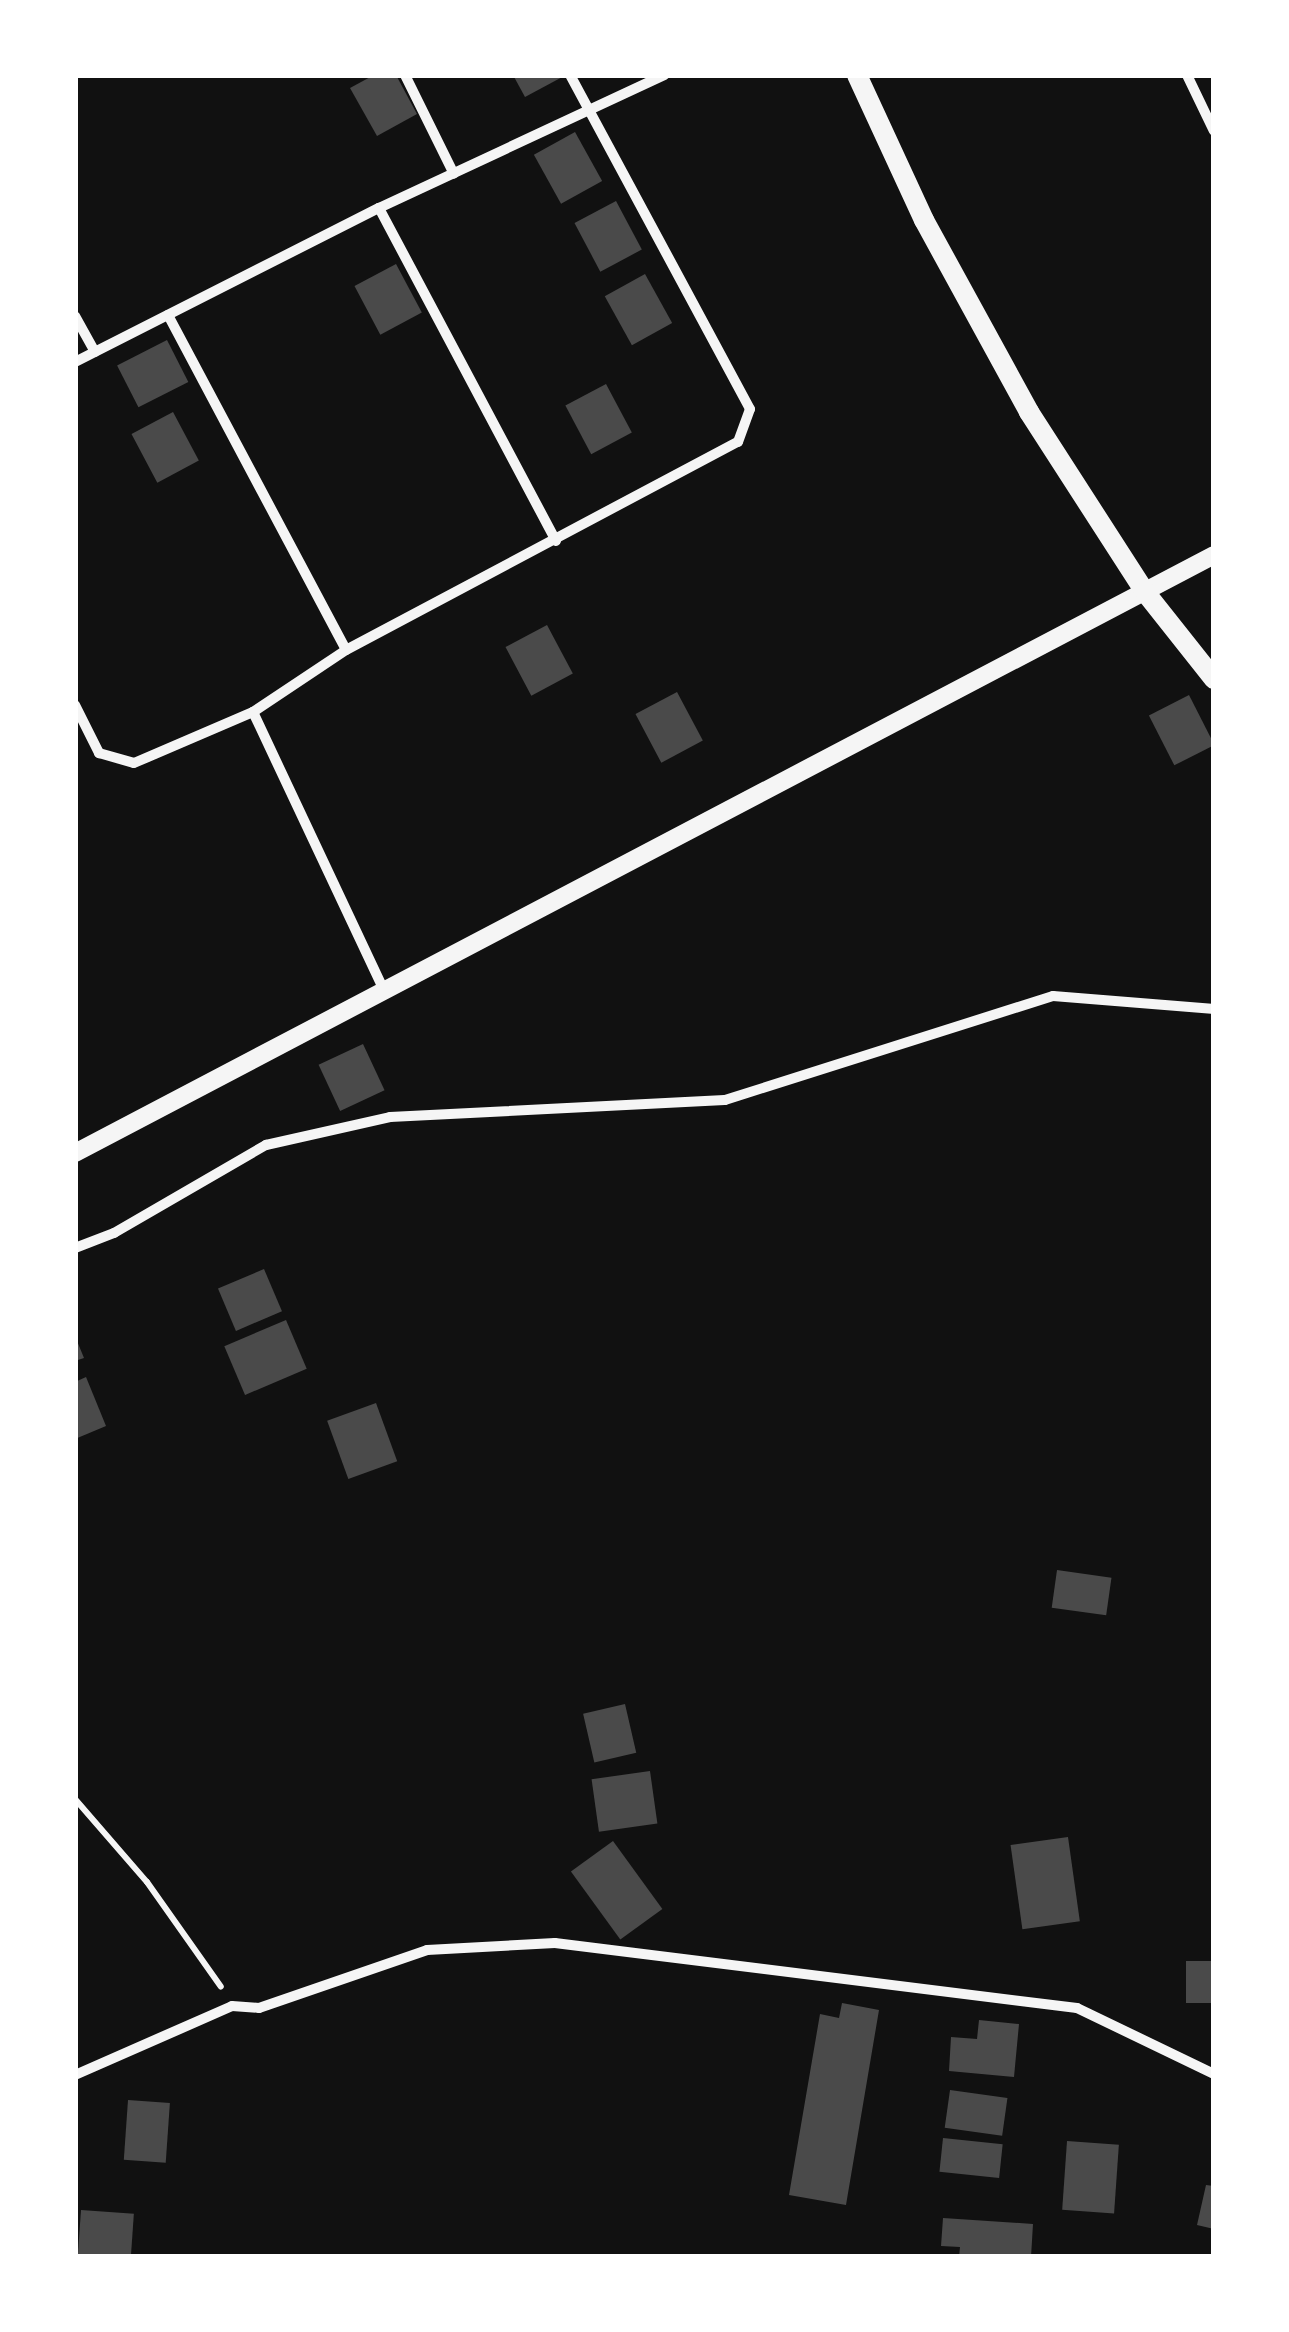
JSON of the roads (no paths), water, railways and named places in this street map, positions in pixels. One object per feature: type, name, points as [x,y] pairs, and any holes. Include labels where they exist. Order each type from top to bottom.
[{"type":"main road","points":[[857,75],[924,220],[1029,412],[1145,592],[1214,679]]},
{"type":"street","points":[[406,75],[454,174]]},
{"type":"street","points":[[75,705],[99,753],[134,763],[253,712],[346,650],[738,442],[750,409],[570,75]]},
{"type":"street","points":[[75,362],[379,208],[589,115],[664,75]]},
{"type":"street","points":[[1187,75],[1214,131]]},
{"type":"street","points":[[379,208],[556,541]]},
{"type":"street","points":[[168,314],[346,650]]},
{"type":"street","points":[[75,316],[95,352]]},
{"type":"street","points":[[75,1153],[1214,555]]},
{"type":"street","points":[[253,712],[384,991]]},
{"type":"street","points":[[75,1248],[114,1233],[266,1145],[390,1117],[725,1100],[1053,996],[1214,1009]]},
{"type":"street","points":[[75,2076],[232,2006],[259,2008],[427,1950],[555,1943],[1077,2008],[1214,2074]]}]
